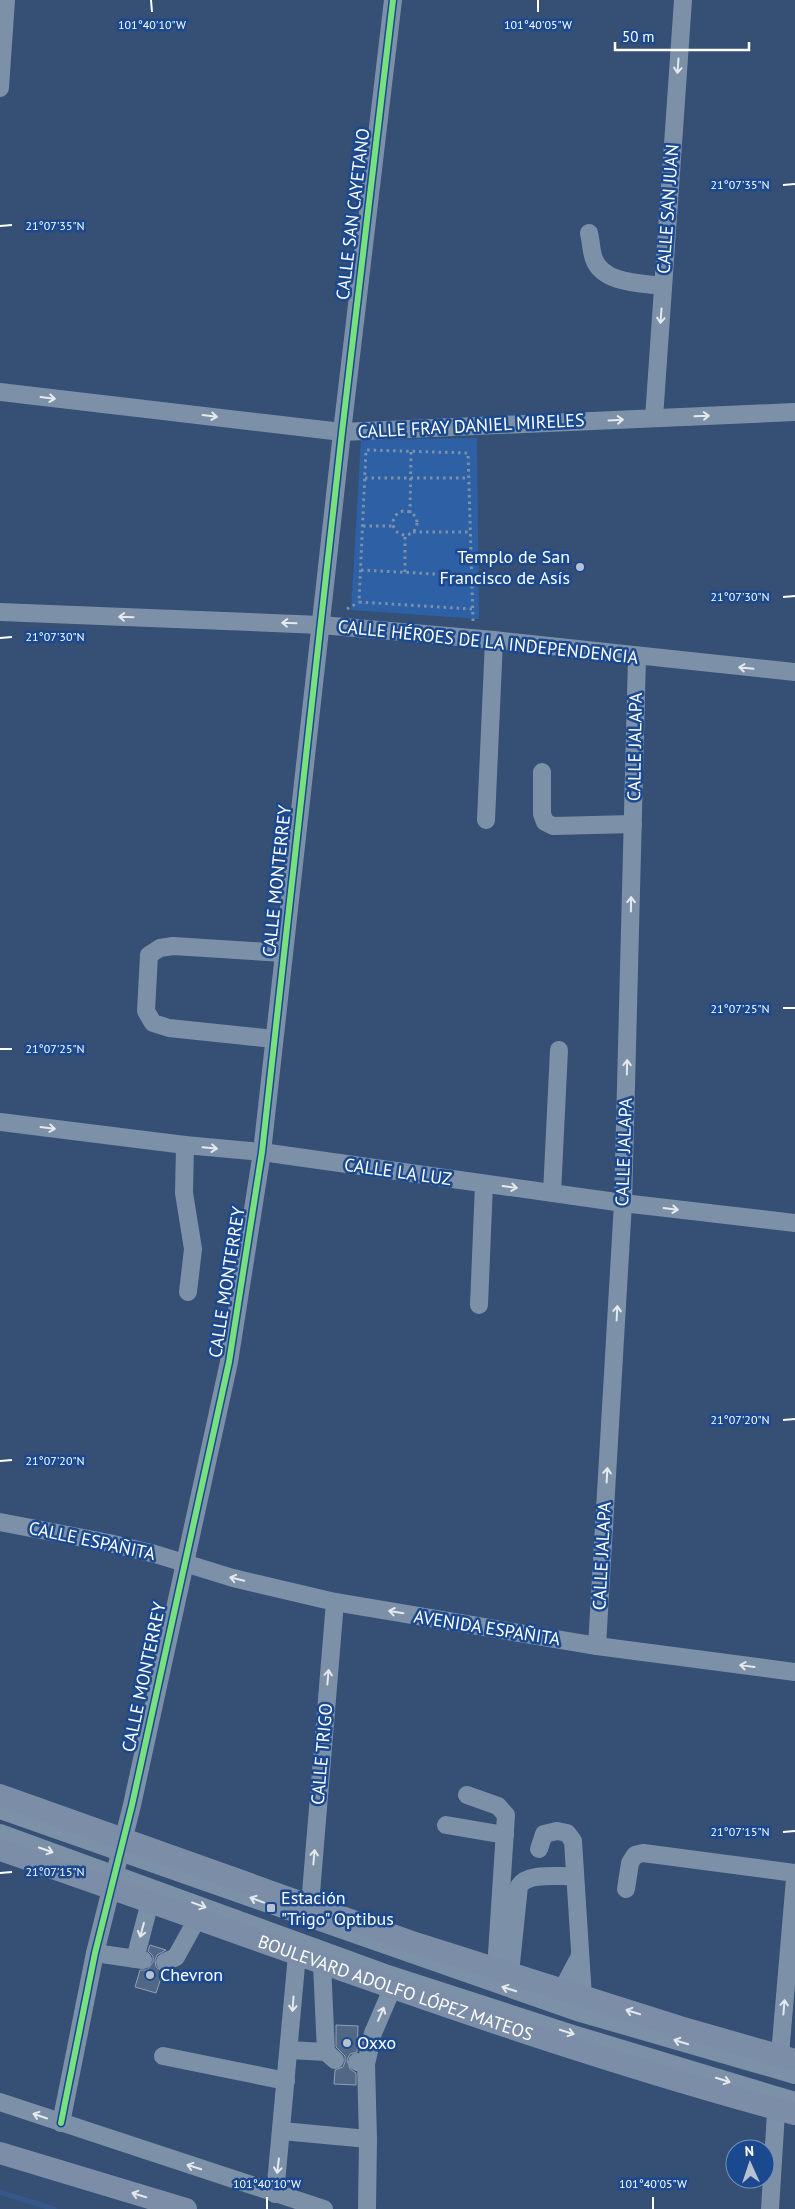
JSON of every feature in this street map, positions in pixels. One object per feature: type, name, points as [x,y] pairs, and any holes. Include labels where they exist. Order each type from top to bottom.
[{"type":"main road","points":[[0,1796],[122,1844],[787,2065]]},
{"type":"main road","name":"BOULEVARD ADOLFO LÓPEZ MATEOS","points":[[0,1850],[112,1880],[150,1902],[392,1989],[561,2044],[786,2105]]},
{"type":"main road","points":[[0,2153],[186,2209]]},
{"type":"street","points":[[0,88],[6,0]]},
{"type":"street","name":"CALLE SAN CAYETANO","points":[[342,432],[393,0]]},
{"type":"street","name":"CALLE SAN JUAN","points":[[654,418],[682,0]]},
{"type":"street","points":[[589,232],[594,260],[599,269],[612,278],[663,286]]},
{"type":"street","name":"CALLE FRAY DANIEL MIRELES","points":[[0,392],[342,432],[795,412]]},
{"type":"street","name":"CALLE MONTERREY","points":[[61,2123],[95,1953],[122,1844],[229,1362],[262,1152],[342,432]]},
{"type":"street","name":"CALLE HÉROES DE LA INDEPENDENCIA","points":[[0,612],[320,625],[494,640],[637,657],[795,672]]},
{"type":"street","points":[[486,820],[494,640]]},
{"type":"street","name":"CALLE JALAPA","points":[[597,1646],[623,1203],[637,657]]},
{"type":"street","points":[[542,772],[542,814],[545,822],[553,826],[633,824]]},
{"type":"street","points":[[274,1039],[169,1028],[153,1023],[146,1011],[149,955],[160,948],[173,946],[284,953]]},
{"type":"street","points":[[552,1193],[560,1050]]},
{"type":"street","name":"CALLE LA LUZ","points":[[0,1122],[185,1145],[262,1152],[623,1203],[795,1223]]},
{"type":"street","points":[[185,1145],[184,1193],[192,1249],[188,1292]]},
{"type":"street","points":[[478,1305],[484,1184]]},
{"type":"street","name":"CALLE ESPAÑITA","points":[[0,1522],[109,1543],[184,1562]]},
{"type":"street","name":"AVENIDA ESPAÑITA","points":[[184,1562],[233,1578],[335,1602],[597,1646],[795,1672]]},
{"type":"street","name":"CALLE TRIGO","points":[[310,1905],[335,1602]]},
{"type":"street","points":[[468,1794],[503,1810],[506,1815],[503,1971]]},
{"type":"street","points":[[0,1810],[122,1844],[460,1973],[568,2009],[787,2065]]},
{"type":"street","points":[[446,1825],[505,1835]]},
{"type":"street","points":[[539,1850],[544,1834],[557,1831],[567,1833],[573,1842],[584,1996]]},
{"type":"street","points":[[0,1833],[112,1880],[385,1973],[786,2105]]},
{"type":"street","points":[[626,1889],[630,1863],[635,1855],[643,1853],[795,1873]]},
{"type":"street","points":[[503,1971],[519,1886],[522,1882],[531,1878],[574,1876]]},
{"type":"street","points":[[770,2209],[786,2105],[795,1879]]},
{"type":"street","points":[[95,1953],[139,1959],[150,1902]]},
{"type":"street","points":[[165,1962],[176,1956],[197,1919]]},
{"type":"street","points":[[274,2194],[282,2131],[297,1955]]},
{"type":"street","points":[[562,1990],[580,1956]]},
{"type":"street","points":[[289,2050],[331,2056],[322,1964]]},
{"type":"street","points":[[367,2209],[368,2138],[362,2063],[392,1989]]},
{"type":"street","points":[[163,2056],[286,2082]]},
{"type":"street","points":[[0,2102],[324,2209]]},
{"type":"street","points":[[282,2131],[368,2138]]},
{"type":"path","points":[[366,450],[468,453],[472,608],[359,602],[365,478],[366,450]]},
{"type":"path","points":[[411,452],[410,513],[416,522],[412,532]]},
{"type":"path","points":[[365,478],[469,478]]},
{"type":"path","points":[[393,526],[396,515],[403,512],[410,513]]},
{"type":"path","points":[[363,526],[393,526]]},
{"type":"path","points":[[393,526],[398,533],[405,535],[412,532],[470,532]]},
{"type":"path","points":[[405,535],[405,572]]},
{"type":"path","points":[[361,570],[472,576]]},
{"type":"shaded area","points":[[477,438],[479,619],[351,610],[361,440]]},
{"type":"building","name":"Chevron","points":[[150,1945],[166,1950],[157,1955],[155,1960],[156,1967],[163,1972],[156,1993],[135,1987],[140,1970],[147,1970],[153,1962],[153,1956],[148,1951]]},
{"type":"building","name":"Oxxo","points":[[336,2025],[358,2026],[357,2052],[350,2054],[347,2060],[350,2069],[356,2073],[356,2085],[334,2084],[335,2070],[343,2067],[345,2062],[345,2056],[336,2047]]},
{"type":"waterway","points":[[0,2192],[54,2209]]},
{"type":"cycle path","points":[[61,2123],[95,1953],[132,1805],[229,1362],[262,1152],[342,432],[393,0]]},
{"type":"place","name":"Templo de San Francisco de Asís","points":[[580,567]]},
{"type":"place","name":"Estación \"Trigo\" Optibus","points":[[271,1908]]},
{"type":"place","name":"Chevron","points":[[150,1975]]},
{"type":"place","name":"Oxxo","points":[[347,2043]]}]
